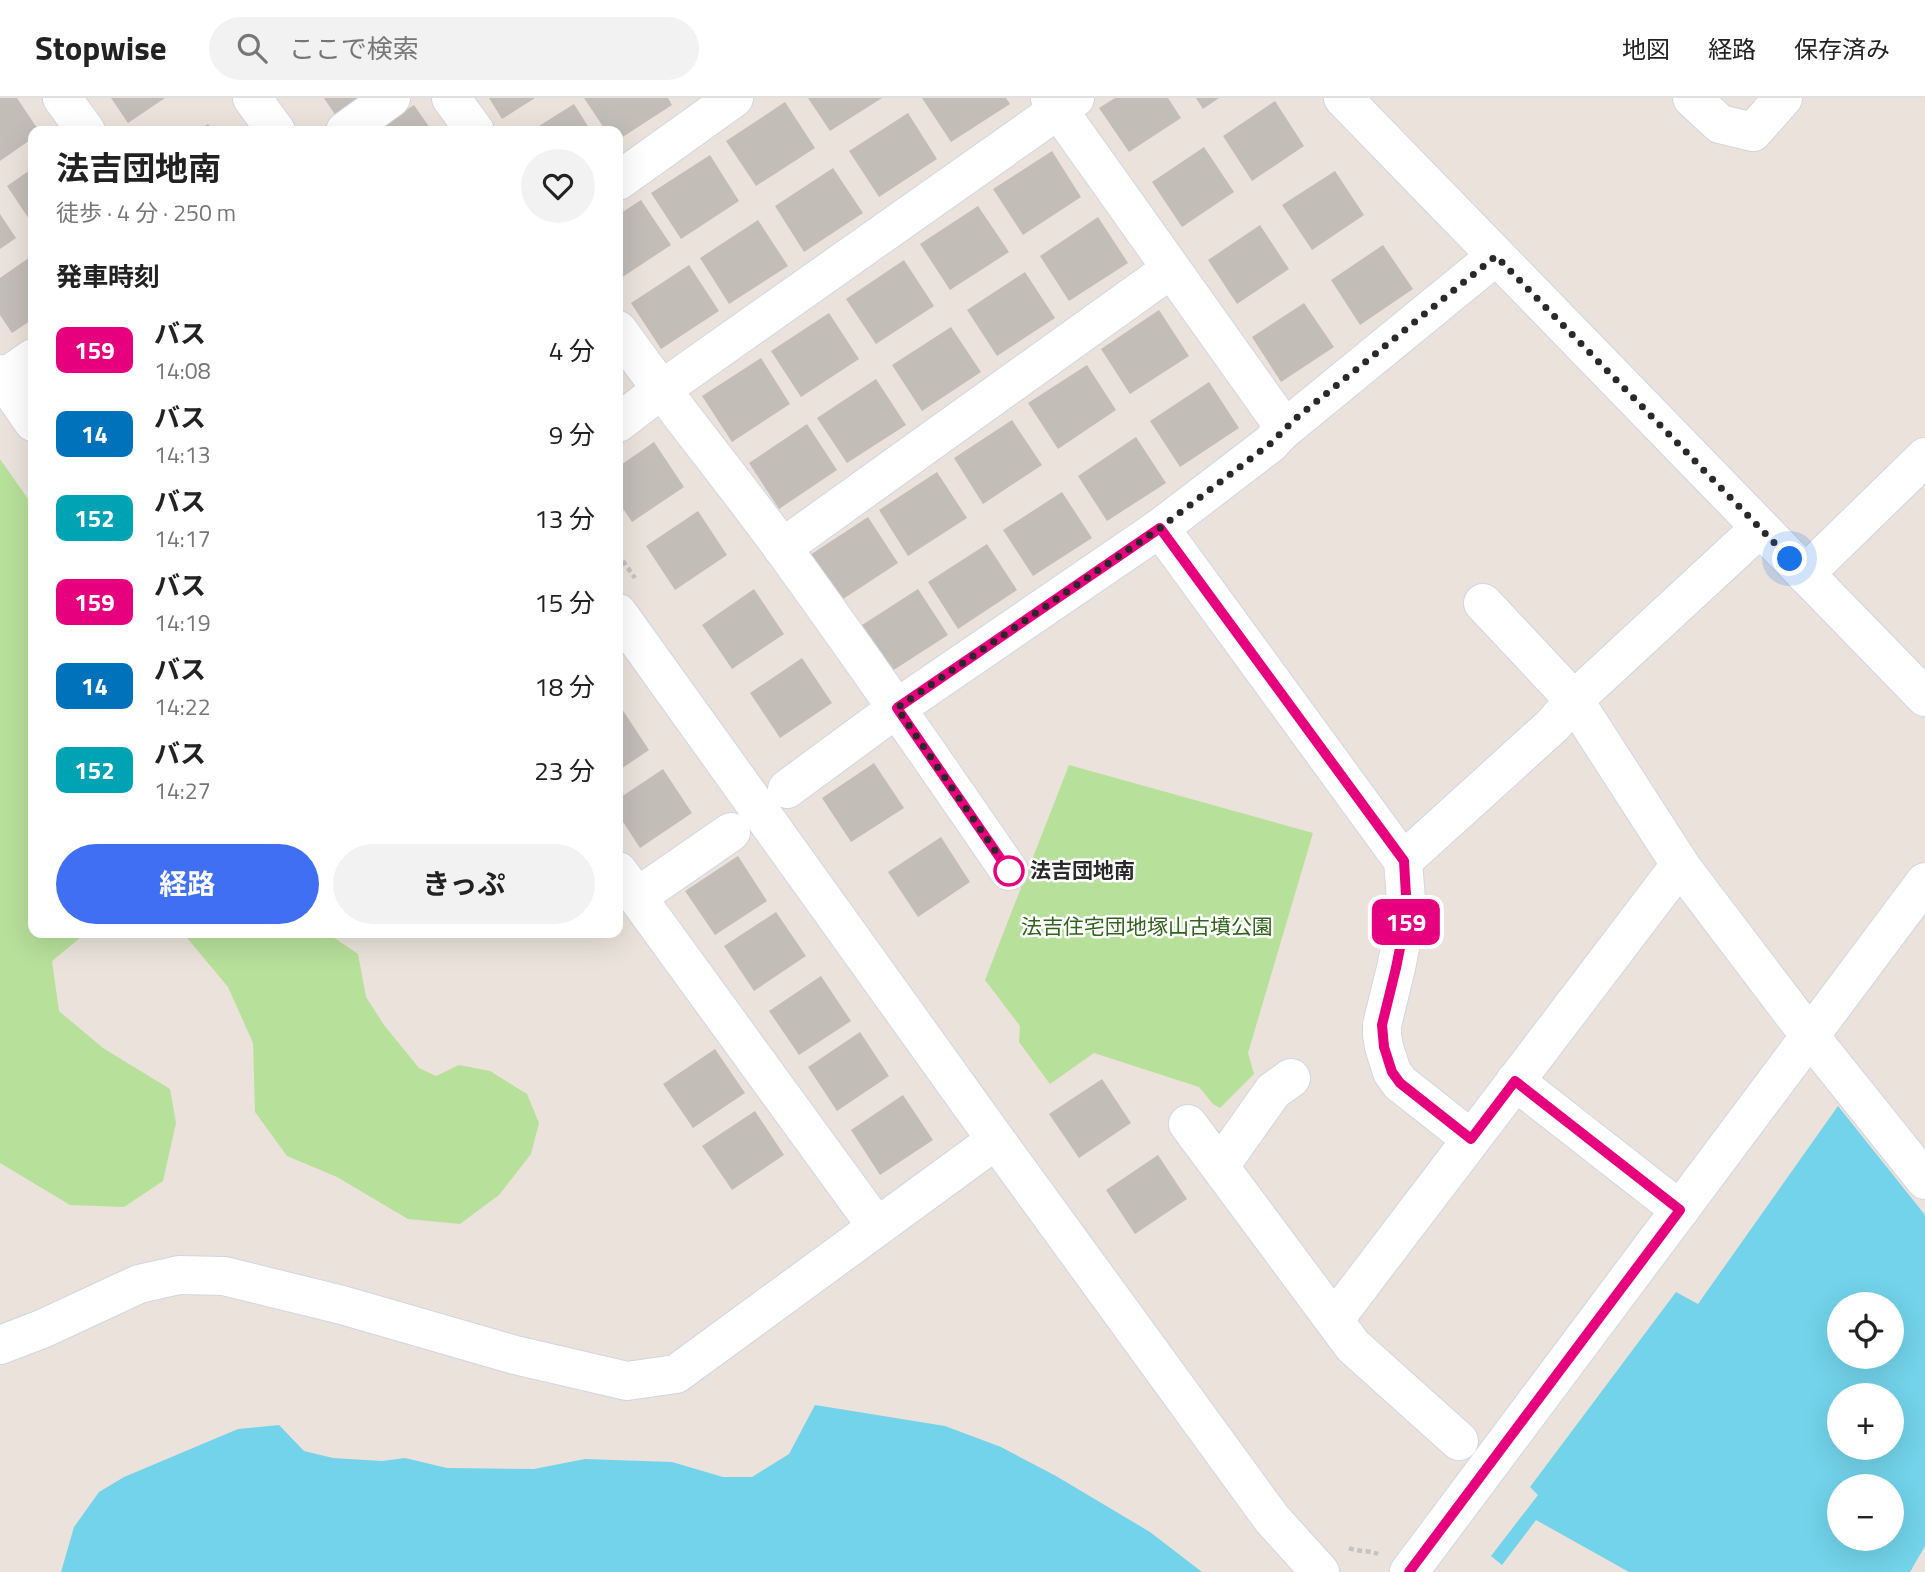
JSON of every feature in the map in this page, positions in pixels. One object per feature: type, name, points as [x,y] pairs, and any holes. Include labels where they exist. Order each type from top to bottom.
[{"type":"street","points":[[62,98],[82,126]]},
{"type":"street","points":[[252,98],[272,126]]},
{"type":"street","points":[[352,126],[391,98]]},
{"type":"street","points":[[451,98],[471,126]]},
{"type":"street","points":[[623,177],[734,98]]},
{"type":"street","points":[[1343,98],[1925,697]]},
{"type":"street","points":[[1692,98],[1720,124],[1753,132],[1783,98]]},
{"type":"street","points":[[623,419],[1061,102],[1171,270],[1276,416],[1282,431]]},
{"type":"street","points":[[787,789],[897,708],[1160,528],[1271,443],[1282,431],[1496,256]]},
{"type":"street","points":[[782,548],[1171,270]]},
{"type":"street","points":[[623,337],[782,548],[1009,871]]},
{"type":"street","points":[[12,370],[28,410]]},
{"type":"street","points":[[1805,574],[1925,457]]},
{"type":"street","points":[[1160,528],[1404,861],[1407,913],[1382,1025],[1384,1047],[1392,1072],[1400,1083],[1471,1139]]},
{"type":"street","points":[[1404,861],[1553,725],[1574,700],[1760,528]]},
{"type":"street","points":[[1483,603],[1574,700],[1680,865],[1809,1035],[1925,1180]]},
{"type":"street","points":[[623,619],[996,1140],[1272,1519],[1320,1572]]},
{"type":"street","points":[[731,832],[627,884],[877,1227]]},
{"type":"street","points":[[1334,1320],[1680,865]]},
{"type":"street","points":[[1409,1572],[1925,882]]},
{"type":"street","points":[[1220,1166],[1273,1091],[1291,1078]]},
{"type":"street","points":[[1515,1081],[1680,1210]]},
{"type":"street","points":[[1188,1124],[1353,1346],[1460,1441]]},
{"type":"street","points":[[0,1345],[42,1329],[139,1284],[179,1275],[225,1276],[342,1305],[515,1355],[627,1381],[676,1374],[996,1140]]},
{"type":"green space","points":[[0,459],[28,499],[28,938],[80,938],[52,961],[59,1011],[103,1048],[170,1089],[176,1123],[163,1181],[124,1207],[70,1205],[0,1163]]},
{"type":"green space","name":"法吉住宅団地塚山古墳公園","points":[[1069,765],[1313,833],[1248,1053],[1254,1074],[1220,1108],[1213,1104],[1199,1087],[1094,1053],[1050,1084],[1019,1042],[1020,1026],[985,980]]},
{"type":"green space","points":[[187,938],[334,938],[358,954],[366,997],[384,1025],[419,1068],[436,1076],[459,1065],[490,1071],[527,1094],[539,1123],[531,1154],[499,1195],[460,1224],[408,1219],[337,1177],[287,1156],[255,1112],[253,1043],[228,987]]},
{"type":"water","points":[[1838,1106],[1925,1215],[1925,1546],[1910,1572],[1629,1572],[1536,1520],[1502,1565],[1491,1556],[1538,1495],[1530,1487],[1676,1292],[1698,1304]]},
{"type":"water","points":[[815,1405],[945,1426],[1001,1447],[1150,1532],[1202,1572],[61,1572],[74,1527],[99,1492],[124,1477],[238,1429],[279,1425],[304,1451],[333,1458],[382,1461],[405,1458],[447,1468],[534,1469],[585,1459],[672,1462],[723,1477],[752,1477],[789,1454]]},
{"type":"building","points":[[0,98],[17,98],[36,126],[28,126],[28,141],[0,161]]},
{"type":"building","points":[[111,98],[165,98],[128,123]]},
{"type":"building","points":[[324,98],[362,98],[336,116]]},
{"type":"building","points":[[489,98],[535,98],[502,119]]},
{"type":"building","points":[[584,98],[668,98],[672,105],[623,137],[623,126],[603,126]]},
{"type":"building","points":[[808,98],[882,98],[830,131]]},
{"type":"building","points":[[922,98],[1006,98],[1010,104],[951,142]]},
{"type":"building","points":[[1115,98],[1168,98],[1181,118],[1129,152],[1099,108]]},
{"type":"building","points":[[1196,98],[1219,98],[1203,109]]},
{"type":"building","points":[[1275,101],[1304,146],[1252,181],[1223,136]]},
{"type":"building","points":[[785,102],[815,148],[756,186],[726,141]]},
{"type":"building","points":[[574,104],[588,126],[539,126]]},
{"type":"building","points":[[414,105],[429,126],[382,126]]},
{"type":"building","points":[[908,113],[937,159],[879,197],[849,151]]},
{"type":"building","points":[[1204,147],[1234,192],[1182,227],[1152,182]]},
{"type":"building","points":[[1052,151],[1081,197],[1023,235],[993,189]]},
{"type":"building","points":[[710,155],[739,201],[681,239],[651,193]]},
{"type":"building","points":[[833,168],[863,213],[804,252],[775,206]]},
{"type":"building","points":[[28,171],[28,218],[7,186]]},
{"type":"building","points":[[1335,171],[1364,215],[1312,250],[1282,205]]},
{"type":"building","points":[[641,200],[671,245],[623,277],[623,212]]},
{"type":"building","points":[[978,206],[1009,252],[950,290],[920,244]]},
{"type":"building","points":[[0,214],[16,238],[0,249]]},
{"type":"building","points":[[1098,217],[1128,263],[1069,301],[1040,256]]},
{"type":"building","points":[[758,220],[788,266],[729,304],[700,258]]},
{"type":"building","points":[[1260,225],[1289,269],[1237,304],[1208,260]]},
{"type":"building","points":[[1383,245],[1413,289],[1360,325],[1331,280]]},
{"type":"building","points":[[28,258],[28,322],[12,333],[0,315],[0,278]]},
{"type":"building","points":[[904,260],[934,306],[876,344],[846,299]]},
{"type":"building","points":[[689,265],[719,311],[661,349],[631,303]]},
{"type":"building","points":[[1025,272],[1055,318],[997,356],[967,310]]},
{"type":"building","points":[[1304,303],[1334,347],[1281,382],[1252,337]]},
{"type":"building","points":[[1159,310],[1189,356],[1130,394],[1101,349]]},
{"type":"building","points":[[829,313],[859,359],[801,397],[771,351]]},
{"type":"building","points":[[951,327],[981,372],[922,411],[892,365]]},
{"type":"building","points":[[761,358],[790,404],[732,442],[702,396]]},
{"type":"building","points":[[1087,365],[1116,410],[1058,449],[1028,403]]},
{"type":"building","points":[[876,379],[906,425],[847,463],[817,418]]},
{"type":"building","points":[[1209,382],[1239,428],[1180,467],[1150,421]]},
{"type":"building","points":[[1012,420],[1042,465],[983,504],[954,458]]},
{"type":"building","points":[[807,424],[837,470],[779,509],[749,463]]},
{"type":"building","points":[[1136,437],[1166,483],[1107,521],[1078,476]]},
{"type":"building","points":[[654,442],[684,487],[632,522],[623,508],[623,464]]},
{"type":"building","points":[[937,472],[967,518],[908,556],[879,510]]},
{"type":"building","points":[[1062,492],[1092,538],[1033,576],[1003,530]]},
{"type":"building","points":[[698,511],[727,555],[675,590],[646,546]]},
{"type":"building","points":[[868,517],[898,563],[840,601],[810,555]]},
{"type":"building","points":[[987,544],[1017,590],[958,629],[928,582]]},
{"type":"building","points":[[754,589],[784,634],[732,669],[702,625]]},
{"type":"building","points":[[918,589],[948,635],[889,673],[859,627]]},
{"type":"building","points":[[802,658],[832,703],[780,738],[750,693]]},
{"type":"building","points":[[623,711],[649,750],[623,768]]},
{"type":"building","points":[[874,763],[904,808],[851,842],[822,798]]},
{"type":"building","points":[[663,769],[692,813],[640,848],[623,822],[623,796]]},
{"type":"building","points":[[941,837],[970,882],[918,917],[888,872]]},
{"type":"building","points":[[738,856],[767,901],[715,935],[685,891]]},
{"type":"building","points":[[776,912],[806,956],[754,991],[724,946]]},
{"type":"building","points":[[821,976],[851,1021],[799,1055],[769,1011]]},
{"type":"building","points":[[860,1032],[889,1076],[837,1111],[808,1067]]},
{"type":"building","points":[[715,1049],[745,1093],[693,1128],[663,1084]]},
{"type":"building","points":[[1102,1079],[1131,1123],[1079,1158],[1049,1114]]},
{"type":"building","points":[[903,1095],[933,1140],[880,1175],[851,1130]]},
{"type":"building","points":[[755,1111],[784,1155],[732,1190],[702,1146]]},
{"type":"building","points":[[1158,1155],[1187,1199],[1135,1234],[1106,1190]]},
{"type":"bus line","name":"159","points":[[1009,871],[897,708],[1160,528],[1404,861],[1407,913],[1382,1025],[1384,1047],[1392,1072],[1400,1083],[1471,1139],[1515,1081],[1680,1210],[1409,1572]]},
{"type":"place","name":"法吉団地南","points":[[1009,871]]},
{"type":"route","points":[[1009,871],[897,708],[1160,528],[1271,443],[1295,419],[1496,256],[1790,559]]}]
